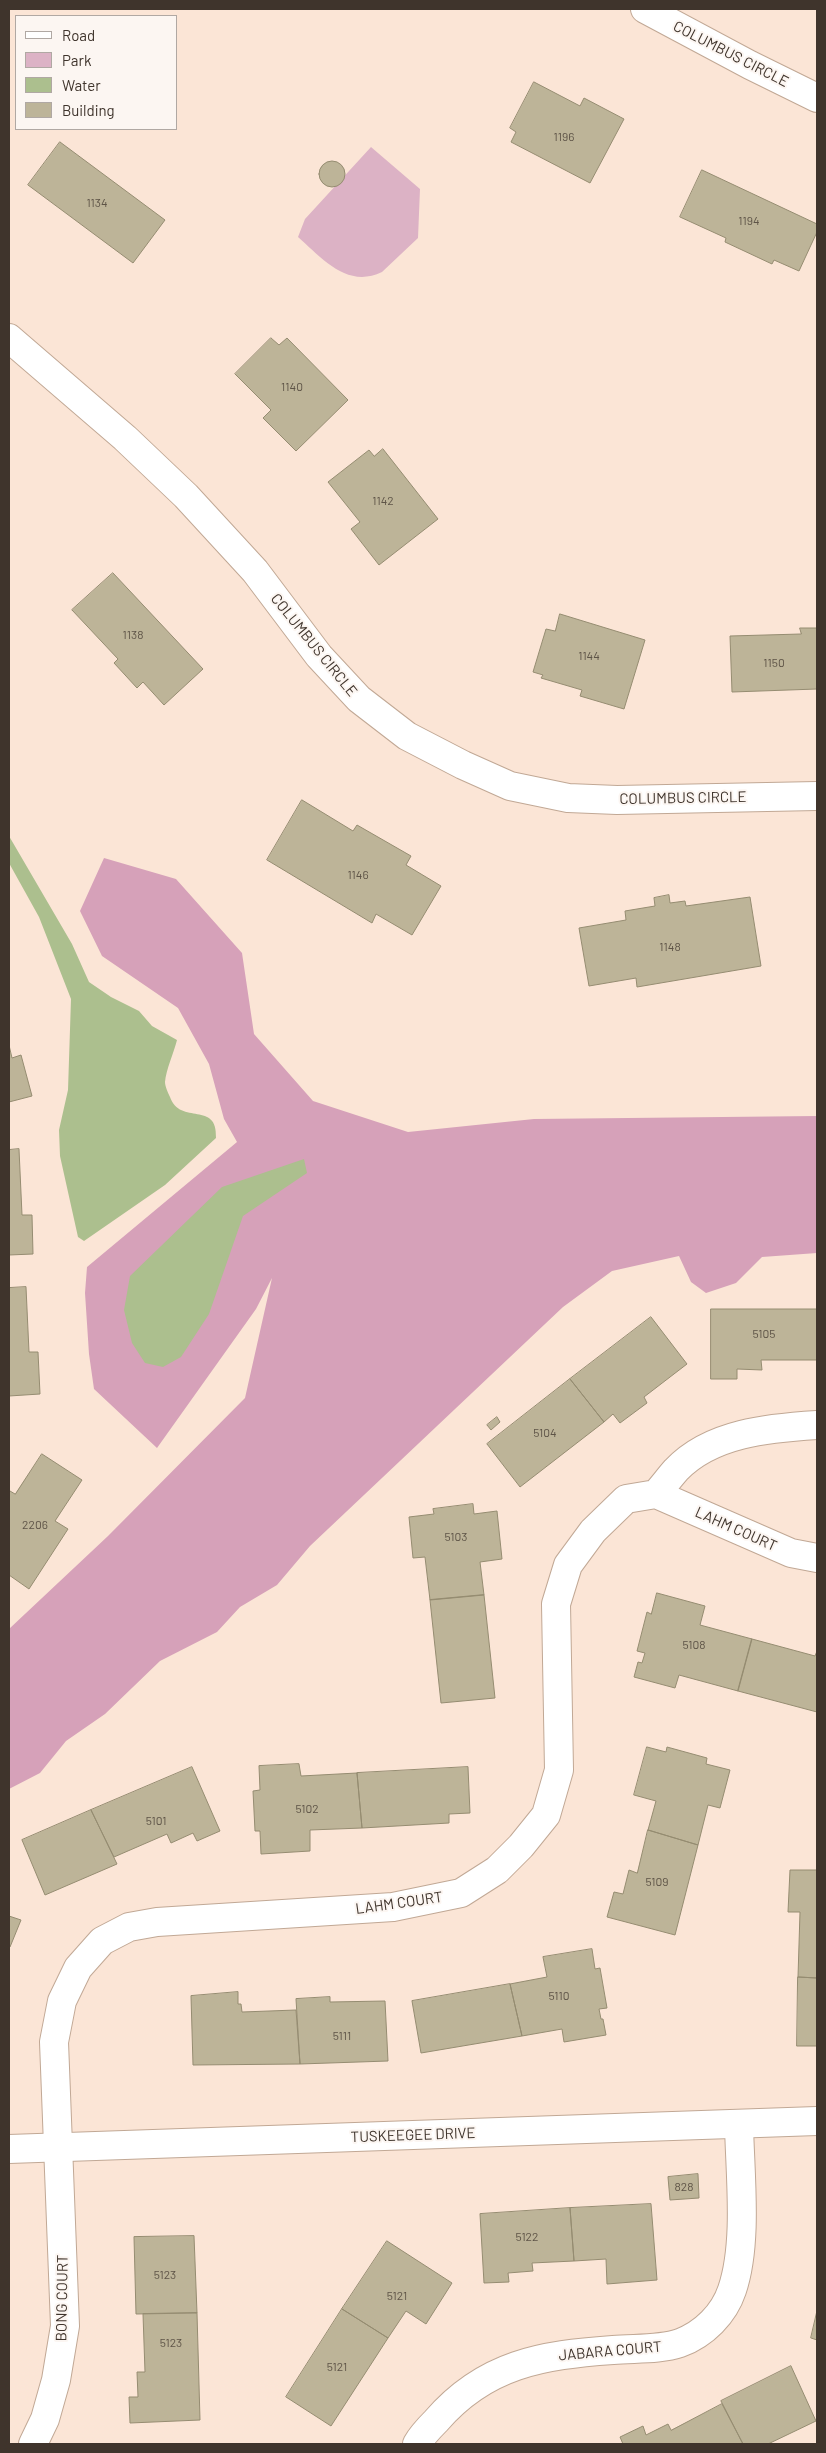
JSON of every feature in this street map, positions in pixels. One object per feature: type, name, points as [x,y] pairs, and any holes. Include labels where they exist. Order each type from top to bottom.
[{"type":"street","name":"COLUMBUS CIRCLE","points":[[645,9],[817,98]]},
{"type":"street","name":"COLUMBUS CIRCLE","points":[[9,338],[126,438],[186,496],[255,571],[319,656],[359,700],[407,736],[463,765],[510,786],[568,798],[617,800],[817,796]]},
{"type":"street","points":[[656,1494],[677,1469],[722,1440],[751,1432],[817,1426]]},
{"type":"street","name":"LAHM COURT","points":[[59,2146],[54,2042],[62,2001],[78,1968],[102,1941],[129,1927],[157,1922],[374,1908],[429,1901],[461,1893],[498,1870],[521,1846],[546,1815],[559,1770],[556,1604],[568,1565],[593,1531],[626,1499],[656,1494],[790,1553],[817,1558]]},
{"type":"street","name":"TUSKEEGEE DRIVE","points":[[9,2149],[817,2121]]},
{"type":"street","name":"JABARA COURT","points":[[417,2444],[445,2410],[466,2392],[508,2367],[566,2353],[657,2348],[680,2342],[702,2330],[720,2314],[731,2292],[739,2266],[739,2125]]},
{"type":"street","name":"BONG COURT","points":[[33,2444],[44,2419],[56,2380],[65,2326],[59,2146]]},
{"type":"green space","points":[[371,147],[420,189],[418,238],[382,272],[357,277],[336,269],[298,237],[305,219]]},
{"type":"shaded area","points":[[104,858],[176,879],[242,953],[254,1034],[313,1101],[408,1132],[534,1119],[817,1116],[817,1253],[762,1257],[736,1283],[706,1293],[691,1282],[679,1256],[612,1271],[563,1307],[310,1546],[277,1585],[240,1607],[217,1632],[160,1661],[105,1714],[66,1741],[40,1773],[9,1789],[9,1629],[108,1536],[245,1398],[272,1278],[256,1309],[157,1448],[94,1389],[89,1354],[85,1293],[87,1267],[237,1142],[224,1119],[209,1064],[178,1008],[102,956],[80,911]]},
{"type":"water","points":[[9,836],[72,944],[89,982],[111,997],[139,1011],[152,1026],[177,1040],[165,1082],[175,1106],[189,1113],[205,1116],[211,1120],[215,1127],[216,1138],[165,1185],[84,1241],[78,1237],[60,1156],[59,1130],[68,1090],[71,999],[39,917],[9,863]]},
{"type":"water","points":[[304,1159],[307,1173],[243,1216],[209,1314],[181,1357],[163,1367],[145,1363],[132,1343],[124,1310],[130,1276],[222,1187]]},
{"type":"building","points":[[534,82],[580,106],[584,98],[624,119],[590,183],[511,142],[516,132],[510,128]]},
{"type":"building","points":[[60,142],[165,220],[133,263],[28,185]]},
{"type":"building","points":[[332,161],[341,165],[345,174],[341,183],[332,187],[323,183],[319,174],[323,165]]},
{"type":"building","points":[[702,170],[817,224],[817,232],[799,271],[774,260],[772,264],[725,242],[726,238],[680,217]]},
{"type":"building","points":[[271,338],[279,345],[287,338],[348,400],[296,451],[263,418],[271,410],[235,374]]},
{"type":"building","points":[[383,449],[438,519],[379,565],[351,529],[360,522],[328,482],[369,450],[374,456]]},
{"type":"building","points":[[113,573],[203,669],[164,705],[143,682],[137,688],[114,663],[118,659],[72,610]]},
{"type":"building","points":[[560,614],[645,640],[624,709],[580,696],[582,690],[541,678],[543,675],[533,672],[546,629],[555,631]]},
{"type":"building","points":[[800,628],[817,628],[817,689],[732,692],[730,636],[801,634]]},
{"type":"building","points":[[302,800],[353,831],[357,825],[411,856],[406,865],[441,886],[412,935],[376,914],[372,923],[267,860]]},
{"type":"building","points":[[669,895],[670,903],[685,901],[686,906],[750,897],[761,966],[637,987],[636,978],[589,986],[579,928],[626,920],[625,911],[655,906],[654,898]]},
{"type":"building","points":[[9,1045],[12,1058],[21,1055],[32,1096],[9,1102]]},
{"type":"building","points":[[19,1149],[22,1215],[32,1215],[33,1254],[9,1255],[9,1150]]},
{"type":"building","points":[[26,1287],[29,1352],[38,1352],[40,1394],[9,1396],[9,1288]]},
{"type":"building","points":[[711,1309],[817,1309],[817,1360],[761,1360],[762,1370],[737,1369],[737,1379],[711,1379]]},
{"type":"building","points":[[651,1317],[687,1364],[644,1397],[647,1403],[620,1423],[613,1414],[604,1422],[570,1379]]},
{"type":"building","points":[[570,1379],[604,1422],[520,1487],[487,1444]]},
{"type":"building","points":[[497,1417],[500,1422],[491,1430],[487,1425]]},
{"type":"building","points":[[42,1454],[82,1480],[55,1521],[68,1529],[29,1589],[9,1575],[9,1493],[10,1491],[15,1494]]},
{"type":"building","points":[[473,1504],[474,1514],[497,1511],[502,1559],[480,1562],[484,1595],[430,1600],[425,1557],[413,1558],[409,1517],[434,1514],[433,1509]]},
{"type":"building","points":[[657,1593],[705,1606],[700,1625],[752,1639],[738,1691],[679,1675],[675,1688],[634,1677],[638,1662],[642,1663],[645,1653],[637,1651],[647,1612],[651,1614]]},
{"type":"building","points":[[484,1595],[495,1698],[441,1703],[430,1600]]},
{"type":"building","points":[[752,1639],[815,1656],[817,1651],[817,1712],[738,1691]]},
{"type":"building","points":[[647,1747],[666,1752],[667,1747],[707,1758],[706,1764],[730,1770],[720,1808],[708,1805],[698,1845],[648,1830],[656,1801],[634,1795]]},
{"type":"building","points":[[299,1764],[301,1776],[357,1773],[362,1828],[310,1830],[310,1851],[261,1854],[260,1831],[255,1831],[253,1791],[260,1790],[259,1766]]},
{"type":"building","points":[[192,1767],[220,1831],[197,1841],[193,1833],[171,1843],[167,1834],[114,1857],[91,1810]]},
{"type":"building","points":[[468,1767],[470,1813],[449,1814],[449,1823],[362,1828],[357,1773]]},
{"type":"building","points":[[91,1810],[117,1864],[45,1895],[22,1840]]},
{"type":"building","points":[[648,1830],[698,1845],[675,1935],[607,1917],[614,1892],[623,1894],[629,1870],[637,1873]]},
{"type":"building","points":[[817,1867],[817,1978],[798,1977],[800,1912],[788,1912],[790,1870],[816,1870]]},
{"type":"building","points":[[9,1916],[21,1920],[10,1947],[9,1947]]},
{"type":"building","points":[[592,1949],[595,1969],[600,1968],[607,2008],[599,2009],[606,2035],[564,2042],[562,2029],[522,2036],[510,1984],[547,1977],[543,1957]]},
{"type":"building","points":[[798,1977],[817,1978],[817,2046],[797,2046]]},
{"type":"building","points":[[510,1984],[522,2036],[421,2053],[412,2001]]},
{"type":"building","points":[[238,1992],[238,2004],[241,2004],[242,2012],[296,2010],[300,2064],[193,2065],[191,1996]]},
{"type":"building","points":[[330,1997],[330,2002],[385,2001],[388,2061],[300,2064],[296,1999]]},
{"type":"building","points":[[698,2174],[699,2198],[670,2200],[668,2177]]},
{"type":"building","points":[[651,2204],[657,2280],[607,2284],[606,2259],[574,2261],[570,2208]]},
{"type":"building","points":[[570,2208],[574,2261],[532,2263],[533,2271],[508,2273],[509,2282],[484,2283],[480,2214]]},
{"type":"building","points":[[194,2236],[197,2313],[136,2314],[134,2237]]},
{"type":"building","points":[[387,2241],[452,2283],[426,2324],[406,2311],[388,2338],[342,2309]]},
{"type":"building","points":[[342,2309],[388,2338],[331,2426],[286,2397]]},
{"type":"building","points":[[817,2311],[817,2340],[811,2338]]},
{"type":"building","points":[[197,2313],[200,2420],[130,2423],[129,2397],[138,2397],[137,2372],[145,2372],[143,2314]]},
{"type":"building","points":[[791,2366],[816,2421],[768,2444],[743,2444],[721,2401]]},
{"type":"building","points":[[722,2404],[743,2444],[623,2444],[620,2437],[643,2426],[646,2435],[668,2424],[671,2430]]}]
